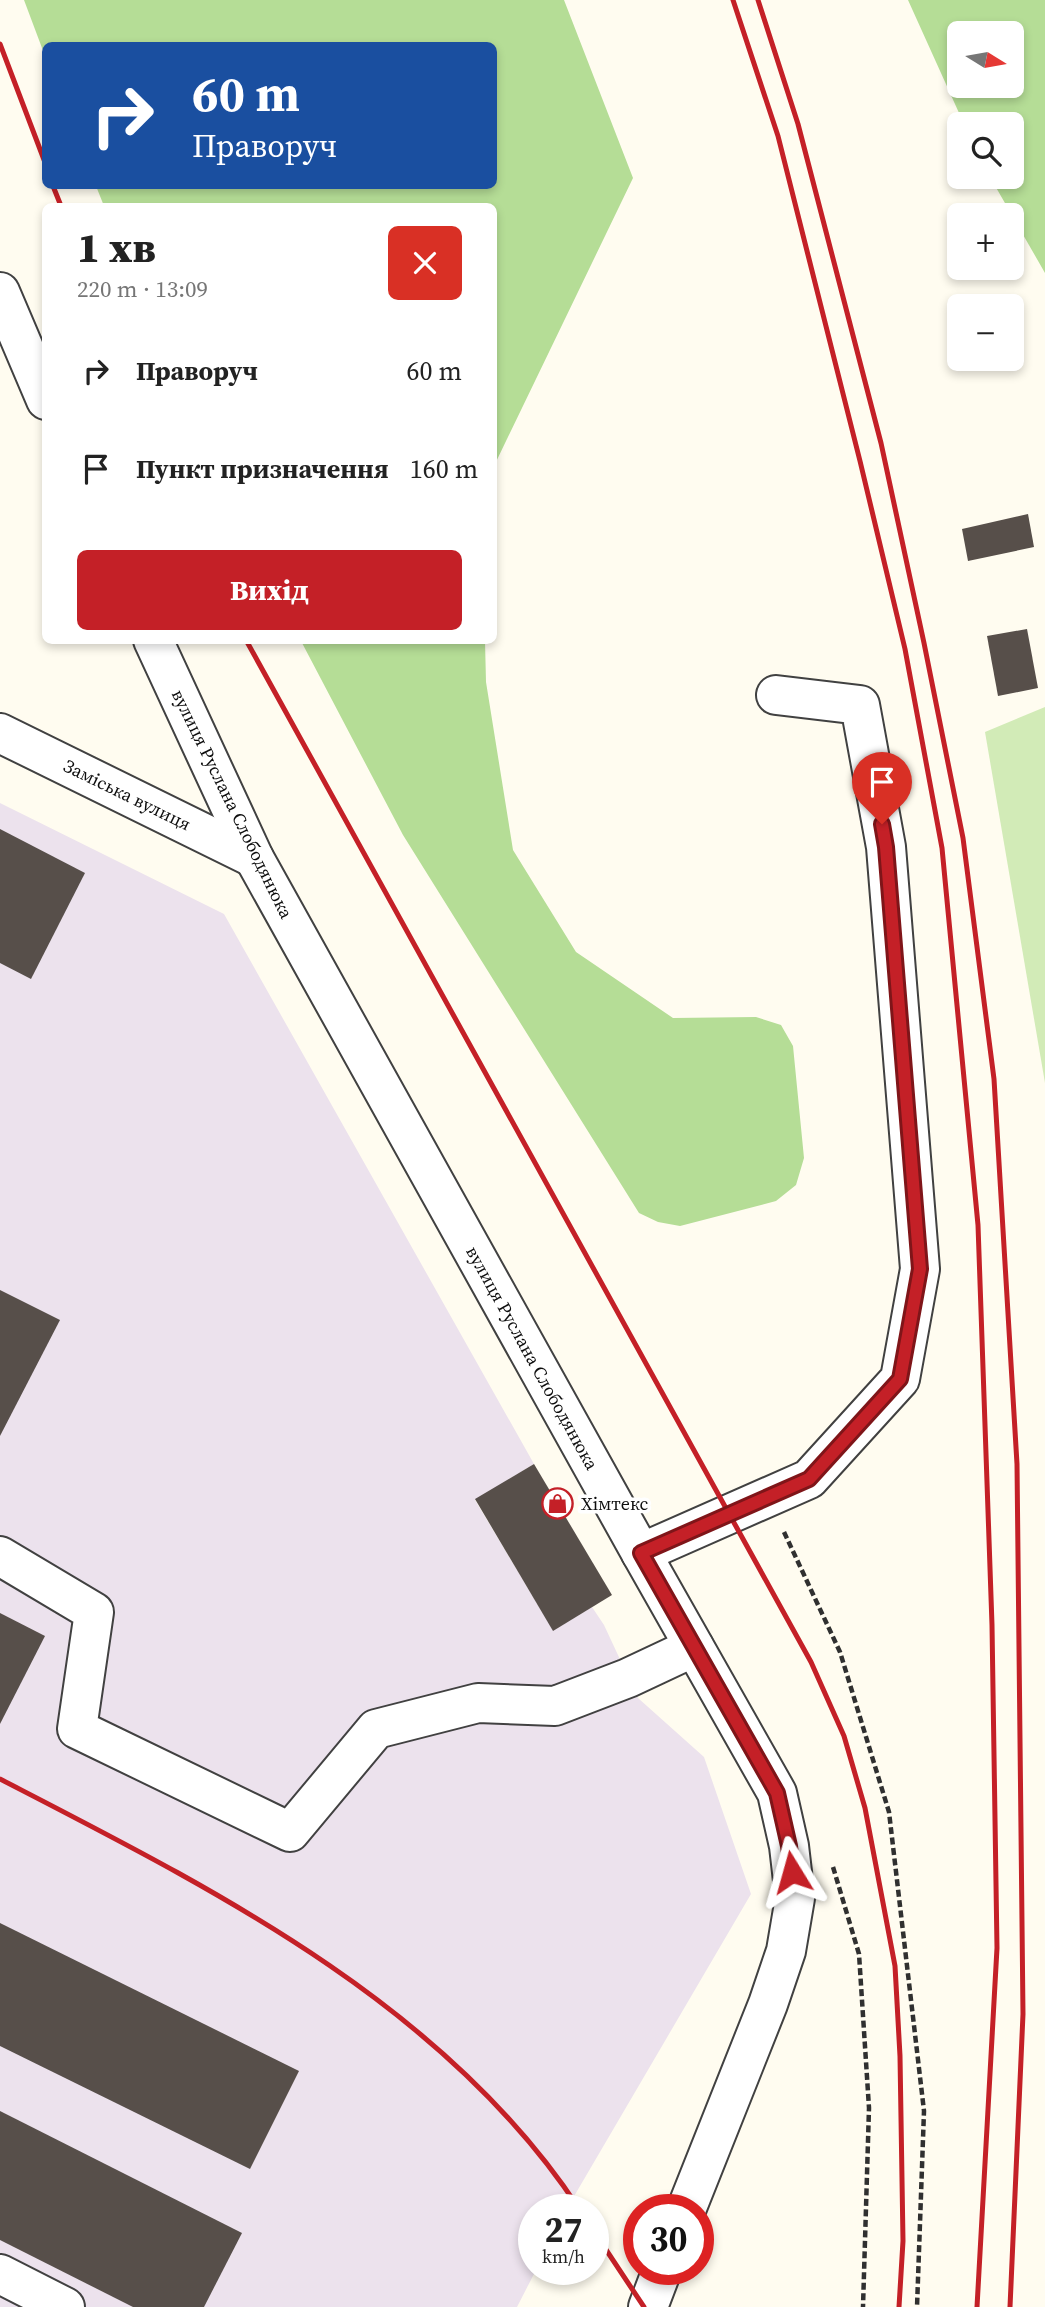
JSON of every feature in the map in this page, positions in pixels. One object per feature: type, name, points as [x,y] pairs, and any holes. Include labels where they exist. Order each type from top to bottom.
[{"type":"street","points":[[0,292],[42,391]]},
{"type":"street","name":"вулиця Руслана Слободянюка","points":[[155,644],[254,858],[777,1793],[789,1846],[794,1898],[786,1951],[768,2004],[692,2194]]},
{"type":"street","points":[[641,1553],[809,1479],[900,1379],[920,1269],[886,847],[860,705],[776,695]]},
{"type":"street","name":"Заміська вулиця","points":[[0,733],[254,858]]},
{"type":"street","points":[[0,1556],[94,1612],[77,1729],[290,1832],[376,1729],[478,1703],[555,1706],[628,1678],[694,1647]]},
{"type":"street","points":[[0,2274],[65,2307]]},
{"type":"street","points":[[648,2307],[656,2285]]},
{"type":"path","points":[[768,1497],[840,1652],[890,1812],[924,2111],[918,2307]]},
{"type":"shaded area","points":[[0,803],[224,914],[534,1464],[475,1500],[553,1630],[592,1607],[604,1625],[638,1698],[704,1757],[751,1894],[575,2194],[518,2194],[518,2285],[528,2285],[517,2307],[0,2307]]},
{"type":"green space","points":[[24,0],[564,0],[633,178],[497,460],[497,203],[103,203],[97,189],[497,189],[497,42],[42,42],[42,48]]},
{"type":"green space","points":[[908,0],[1045,0],[1045,273],[1024,236],[1024,203],[1005,203],[997,189],[1024,189],[1024,112],[959,112],[952,98],[1024,98],[1024,21],[947,21],[947,86]]},
{"type":"green space","points":[[303,644],[485,644],[486,682],[513,850],[576,952],[673,1018],[756,1017],[781,1025],[793,1046],[804,1158],[796,1185],[776,1201],[680,1226],[658,1222],[639,1213],[403,835]]},
{"type":"green space","points":[[1045,707],[1045,1083],[985,732]]},
{"type":"building","points":[[1028,514],[1034,547],[968,561],[962,529]]},
{"type":"building","points":[[1027,629],[1038,688],[998,696],[987,636]]},
{"type":"building","points":[[0,829],[85,873],[31,979],[0,963]]},
{"type":"building","points":[[0,1290],[60,1320],[0,1436]]},
{"type":"building","points":[[534,1464],[612,1595],[553,1631],[475,1499]]},
{"type":"building","points":[[0,1613],[45,1636],[0,1724]]},
{"type":"building","points":[[0,1923],[299,2071],[250,2169],[0,2046]]},
{"type":"building","points":[[0,2111],[242,2233],[204,2307],[133,2307],[0,2240]]},
{"type":"railway","points":[[733,0],[778,136],[860,461],[905,649],[942,848],[978,1225],[992,1625],[997,1948],[977,2307]]},
{"type":"railway","points":[[758,0],[798,124],[881,443],[963,838],[994,1079],[1017,1464],[1023,2014],[1010,2307]]},
{"type":"railway","points":[[0,44],[42,154]]},
{"type":"railway","points":[[54,189],[60,203]]},
{"type":"railway","points":[[248,644],[811,1662],[844,1736],[865,1808],[895,1966],[900,2056],[903,2241],[899,2307]]},
{"type":"railway","points":[[0,1779],[242,1909],[319,1958],[393,2012],[462,2071],[525,2137],[568,2194]]},
{"type":"railway","points":[[609,2254],[644,2307]]},
{"type":"place","name":"Хімтекс","points":[[558,1504]]},
{"type":"route","points":[[792,1872],[777,1793],[641,1553],[809,1479],[900,1379],[920,1269],[882,824]]}]
